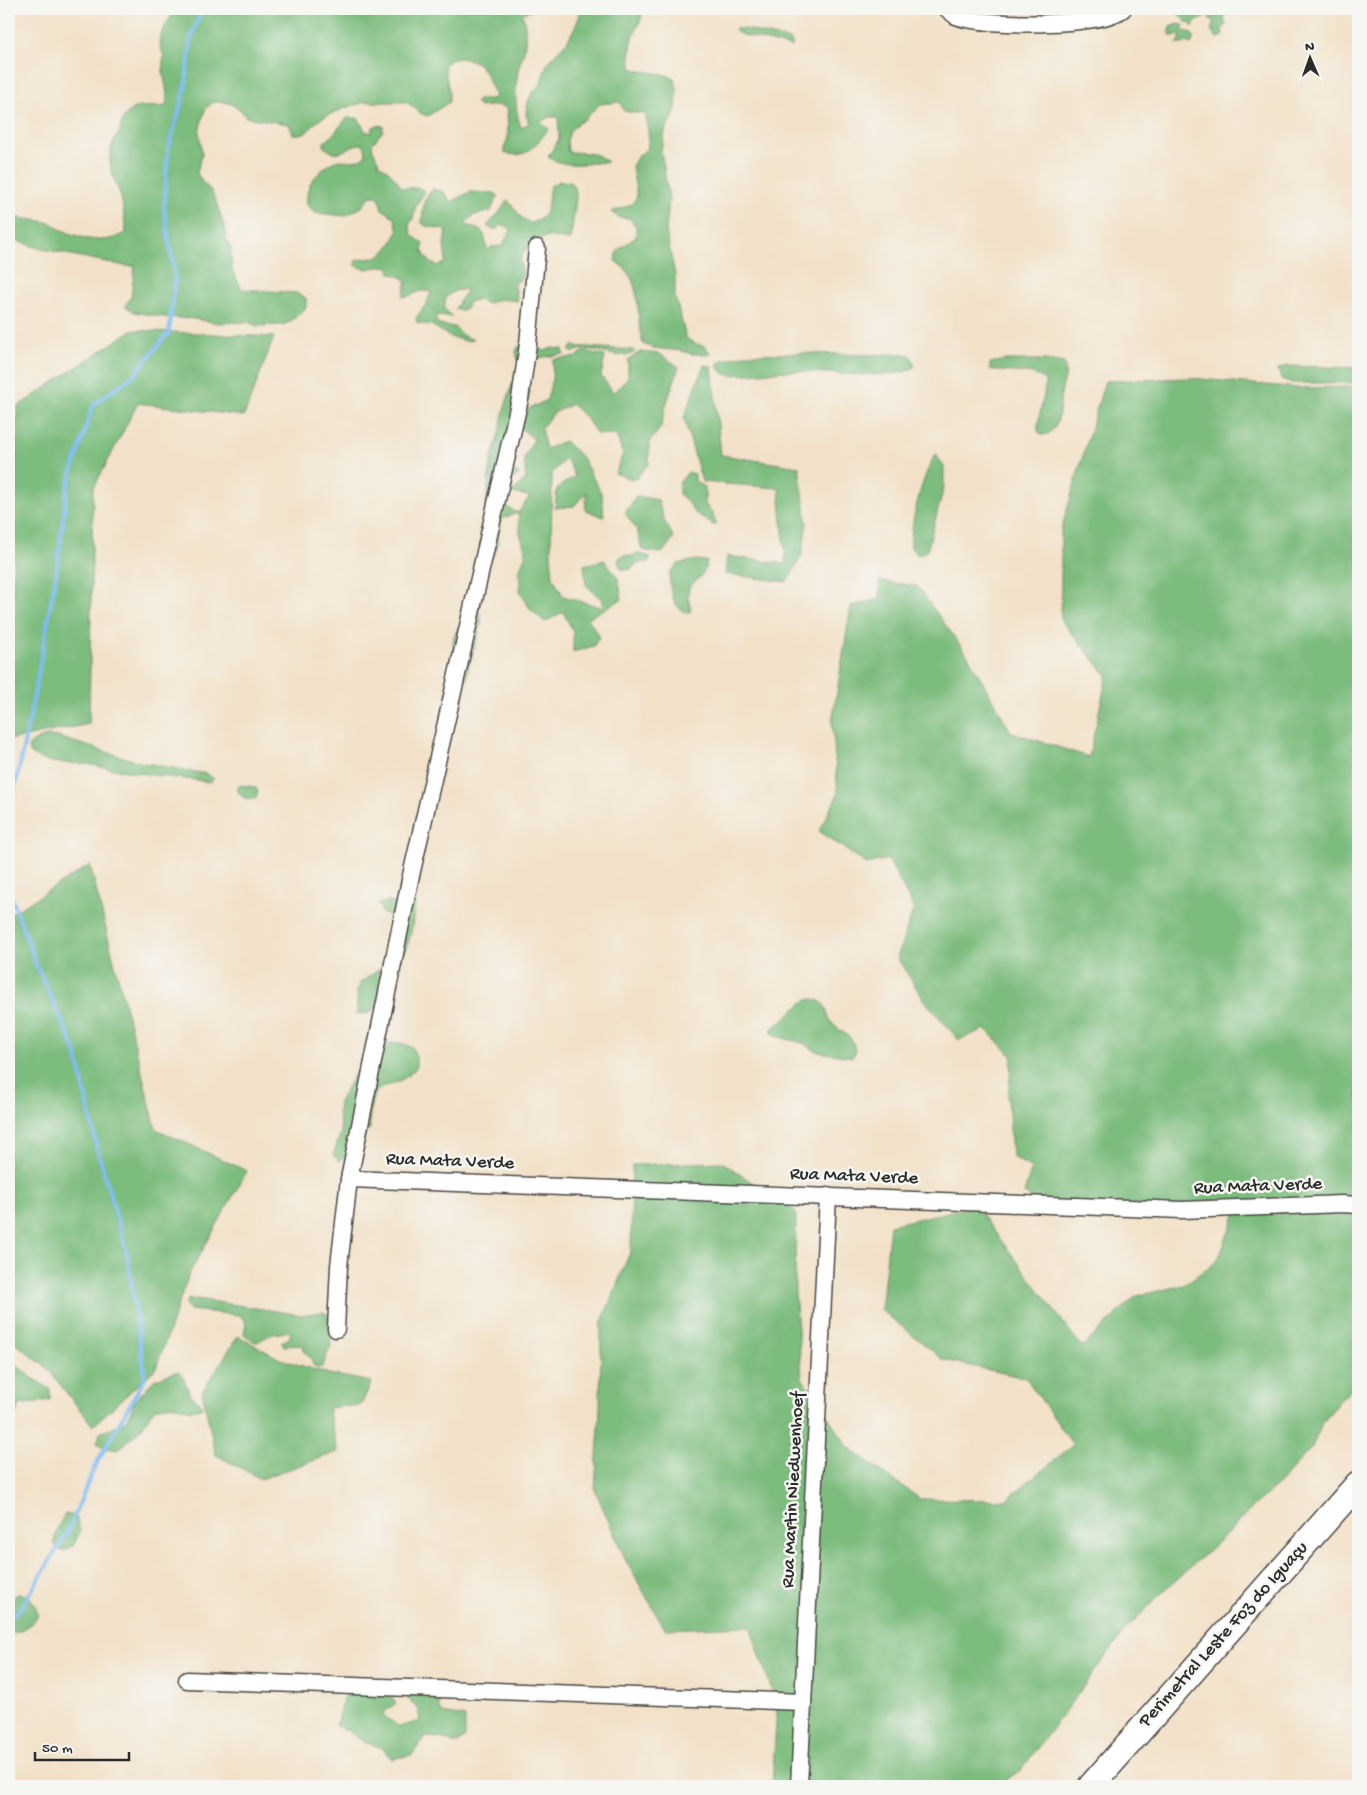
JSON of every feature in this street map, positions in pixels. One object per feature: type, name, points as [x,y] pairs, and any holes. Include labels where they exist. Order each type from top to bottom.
[{"type":"highway","name":"Perimetral Leste Foz do Iguaçu","points":[[1091,1786],[1358,1484]]},
{"type":"street","points":[[947,9],[955,16],[977,21],[1042,24],[1092,19],[1119,12],[1123,9]]},
{"type":"street","points":[[336,1329],[339,1266],[349,1179],[410,880],[520,399],[538,248]]},
{"type":"street","name":"Rua Mata Verde","points":[[349,1179],[1182,1210],[1333,1204],[1358,1205]]},
{"type":"street","name":"Rua Martin Niedwenhoef","points":[[799,1786],[828,1196]]},
{"type":"street","points":[[186,1680],[803,1702]]},
{"type":"green space","points":[[175,9],[537,9],[522,13],[525,23],[525,39],[516,90],[517,113],[521,128],[529,123],[526,114],[527,104],[532,93],[540,86],[546,66],[567,42],[577,23],[580,14],[576,9],[643,9],[631,47],[631,68],[674,78],[677,88],[676,108],[673,118],[666,128],[661,150],[669,199],[666,231],[675,275],[675,296],[686,338],[695,344],[705,346],[711,354],[691,354],[682,351],[653,348],[643,344],[635,287],[631,277],[615,261],[618,250],[636,237],[636,227],[630,218],[620,218],[611,212],[631,205],[637,197],[632,166],[638,156],[647,149],[649,138],[645,113],[624,111],[620,102],[600,104],[570,131],[567,141],[568,152],[594,154],[608,162],[570,164],[555,161],[548,157],[559,139],[558,117],[549,117],[540,122],[549,129],[531,149],[520,154],[505,153],[504,148],[508,138],[507,108],[497,105],[480,107],[475,103],[479,99],[496,97],[482,68],[473,61],[463,58],[458,58],[444,65],[449,102],[428,116],[405,102],[365,102],[341,109],[324,117],[303,134],[293,134],[289,124],[246,117],[231,104],[222,102],[211,103],[205,110],[199,131],[202,153],[197,173],[202,182],[210,189],[215,199],[225,228],[226,239],[231,249],[232,271],[242,289],[296,293],[306,298],[306,308],[290,322],[281,325],[257,326],[248,322],[217,323],[134,312],[125,306],[131,297],[135,266],[125,266],[38,248],[9,238],[9,215],[50,223],[68,233],[93,240],[110,239],[126,232],[122,202],[110,164],[112,147],[123,120],[129,111],[139,107],[166,106],[167,93],[163,68],[164,56],[160,42],[162,31]]},
{"type":"green space","points":[[1185,9],[1204,9],[1207,12],[1205,17],[1195,22],[1192,27],[1192,24],[1186,22],[1179,15]]},
{"type":"green space","points":[[1212,9],[1227,9],[1224,18],[1226,25],[1222,29],[1223,36],[1217,38],[1211,30],[1214,22],[1209,18]]},
{"type":"green space","points":[[1177,24],[1184,25],[1182,31],[1189,32],[1194,36],[1192,43],[1189,44],[1188,41],[1183,44],[1177,44],[1181,35],[1171,36],[1169,30],[1170,27]]},
{"type":"green space","points":[[735,29],[750,30],[784,38],[792,42],[792,47],[743,35]]},
{"type":"green space","points":[[347,118],[358,118],[366,132],[372,132],[373,127],[378,125],[383,126],[383,131],[372,144],[380,165],[392,175],[401,188],[420,188],[424,191],[409,225],[412,235],[424,244],[422,250],[426,257],[435,265],[446,262],[444,245],[446,230],[426,226],[422,223],[424,202],[433,189],[444,192],[451,202],[470,192],[495,193],[499,197],[491,211],[474,215],[466,223],[483,233],[488,251],[491,247],[502,246],[511,230],[507,226],[501,225],[497,229],[487,226],[508,200],[521,217],[530,223],[542,217],[545,213],[550,186],[560,181],[570,182],[574,187],[576,195],[570,240],[553,237],[543,238],[533,243],[525,251],[520,260],[523,276],[515,284],[517,301],[501,299],[487,304],[478,299],[469,302],[466,308],[461,311],[455,309],[467,289],[455,291],[446,297],[444,308],[452,317],[437,315],[436,320],[439,325],[455,327],[462,335],[473,340],[466,341],[450,337],[432,325],[417,323],[416,318],[427,303],[431,292],[422,291],[403,297],[406,283],[404,278],[390,273],[389,268],[385,266],[365,269],[355,265],[356,260],[373,258],[382,254],[398,231],[394,217],[382,209],[379,197],[369,197],[362,207],[345,216],[315,213],[307,205],[307,194],[310,185],[325,167],[335,161],[354,161],[366,155],[362,144],[340,152],[330,151],[324,147],[324,142],[329,139]]},
{"type":"green space","points":[[132,330],[274,337],[244,416],[138,403],[93,489],[89,724],[9,740],[9,642],[12,621],[17,407]]},
{"type":"green space","points":[[519,346],[535,347],[545,351],[552,348],[563,349],[564,354],[518,361],[516,351]]},
{"type":"green space","points":[[572,346],[633,350],[635,352],[621,356],[587,349],[573,353],[569,350]]},
{"type":"green space","points":[[583,351],[605,356],[601,376],[614,393],[628,377],[628,360],[640,352],[660,354],[679,367],[666,405],[661,427],[649,443],[649,464],[634,480],[615,473],[623,454],[616,435],[597,434],[586,418],[572,404],[554,413],[541,428],[546,449],[565,441],[582,457],[602,495],[604,517],[585,510],[587,492],[574,506],[555,508],[557,488],[575,476],[566,458],[552,473],[551,556],[553,577],[563,596],[604,608],[601,599],[586,585],[584,565],[604,560],[618,578],[622,599],[588,618],[599,637],[594,646],[573,652],[573,631],[563,612],[545,622],[530,609],[520,592],[519,572],[526,553],[520,533],[518,513],[501,519],[496,550],[489,561],[483,566],[484,521],[491,460],[512,384],[526,381],[530,391],[528,401],[520,407],[519,426],[528,409],[547,400],[552,379],[553,359],[577,357]],"holes":[[[519,427],[534,439],[524,458],[526,478],[511,493],[530,496],[518,513],[508,508],[502,499],[513,480],[519,474],[510,469]]]},
{"type":"green space","points":[[748,354],[904,354],[910,355],[914,362],[914,367],[892,374],[876,375],[781,371],[732,375],[724,374],[717,366],[720,361]]},
{"type":"green space","points":[[1007,360],[1046,360],[1064,363],[1065,376],[1058,419],[1056,425],[1048,434],[1041,435],[1038,431],[1045,381],[1041,377],[1028,373],[990,369],[990,363]]},
{"type":"green space","points":[[704,365],[712,367],[721,455],[799,467],[807,523],[802,555],[787,582],[725,574],[727,556],[786,564],[779,488],[702,482],[684,418]]},
{"type":"green space","points":[[1287,366],[1358,368],[1358,383],[1292,383],[1281,379],[1278,369]]},
{"type":"green space","points":[[1190,378],[1298,388],[1358,387],[1358,1384],[1338,1402],[1322,1424],[1312,1447],[1283,1480],[1127,1628],[1021,1770],[996,1786],[772,1786],[777,1706],[750,1626],[665,1629],[626,1561],[595,1490],[600,1409],[601,1324],[631,1250],[632,1165],[722,1162],[796,1212],[795,1293],[802,1378],[849,1448],[920,1499],[1006,1500],[1073,1445],[1026,1378],[944,1360],[881,1310],[890,1225],[975,1206],[1082,1347],[1136,1296],[1184,1285],[1218,1260],[1237,1210],[1049,1210],[1024,1193],[1032,1168],[1012,1157],[1008,1098],[1012,1056],[985,1029],[959,1040],[925,1001],[897,958],[914,908],[888,859],[866,864],[819,831],[838,794],[832,722],[851,606],[880,599],[879,581],[917,586],[968,656],[1011,732],[1089,757],[1107,676],[1061,620],[1061,530],[1105,381]]},
{"type":"green space","points":[[936,454],[944,467],[944,487],[927,551],[918,555],[911,548],[912,527],[926,473]]},
{"type":"green space","points":[[688,472],[695,474],[695,481],[705,487],[705,504],[712,513],[716,524],[713,525],[694,512],[689,503],[679,494],[679,483]]},
{"type":"green space","points":[[636,496],[658,500],[664,520],[674,538],[662,553],[642,550],[637,530],[625,513]]},
{"type":"green space","points":[[637,553],[650,557],[649,562],[638,564],[629,570],[622,569],[618,562],[620,557],[625,555],[633,556]]},
{"type":"green space","points":[[696,560],[707,561],[703,573],[689,587],[688,597],[691,611],[687,613],[677,606],[674,601],[670,584],[670,572],[678,564]]},
{"type":"green space","points":[[478,607],[481,624],[464,683],[459,681],[454,657],[454,640],[460,625]]},
{"type":"green space","points":[[47,736],[58,737],[139,762],[207,774],[214,779],[210,782],[136,773],[85,764],[44,760],[32,755],[28,748],[30,745],[37,739]]},
{"type":"green space","points":[[240,785],[255,787],[258,791],[256,798],[247,799],[242,796],[237,788]]},
{"type":"green space","points":[[90,865],[156,1129],[247,1171],[189,1274],[156,1368],[93,1426],[47,1368],[9,1338],[9,915]]},
{"type":"green space","points":[[418,879],[409,941],[396,970],[377,1006],[369,1013],[357,1014],[357,992],[361,982],[387,962],[395,916],[383,914],[378,904],[389,901],[399,906]]},
{"type":"green space","points":[[816,999],[823,1004],[832,1023],[853,1042],[855,1053],[852,1057],[818,1052],[803,1043],[775,1036],[771,1030],[806,1000]]},
{"type":"green space","points":[[390,1043],[401,1043],[412,1047],[416,1057],[416,1068],[406,1077],[377,1092],[370,1111],[370,1129],[359,1136],[348,1153],[340,1161],[333,1155],[341,1133],[338,1112],[339,1102],[355,1073],[371,1057]]},
{"type":"green space","points":[[197,1299],[302,1315],[323,1312],[329,1315],[331,1347],[324,1364],[318,1368],[313,1365],[312,1360],[304,1352],[303,1345],[284,1346],[281,1342],[290,1337],[290,1331],[270,1335],[257,1342],[252,1341],[244,1334],[246,1323],[240,1315],[189,1310],[185,1305],[187,1300]]},
{"type":"green space","points":[[238,1336],[280,1359],[329,1374],[372,1382],[361,1405],[328,1408],[338,1452],[261,1479],[216,1455],[202,1392]]},
{"type":"green space","points":[[9,1359],[31,1377],[50,1389],[50,1400],[20,1405],[10,1424],[9,1435],[9,1391],[15,1387],[9,1378]]},
{"type":"green space","points":[[180,1372],[190,1394],[203,1406],[193,1410],[173,1406],[155,1408],[140,1430],[118,1450],[101,1447],[97,1443],[100,1433],[125,1421],[129,1417],[134,1402],[154,1380]]},
{"type":"green space","points":[[65,1514],[76,1516],[80,1532],[73,1546],[64,1551],[58,1549],[54,1541],[57,1529]]},
{"type":"green space","points":[[17,1594],[28,1595],[35,1605],[38,1615],[26,1628],[18,1632],[9,1633],[9,1602]]},
{"type":"green space","points":[[406,1690],[442,1694],[439,1706],[442,1713],[465,1717],[465,1737],[456,1744],[441,1738],[425,1737],[412,1755],[392,1759],[382,1748],[364,1742],[347,1730],[336,1726],[343,1698],[348,1693],[388,1693],[396,1703],[382,1714],[399,1727],[420,1721],[418,1708],[407,1698]]},
{"type":"waterway","points":[[9,843],[10,812],[36,686],[56,575],[67,488],[93,405],[134,375],[169,332],[175,277],[164,209],[168,150],[185,90],[191,38],[202,9]]},
{"type":"waterway","points":[[9,891],[37,967],[76,1052],[98,1152],[127,1253],[145,1378],[94,1468],[68,1531],[21,1608],[9,1619]]}]
